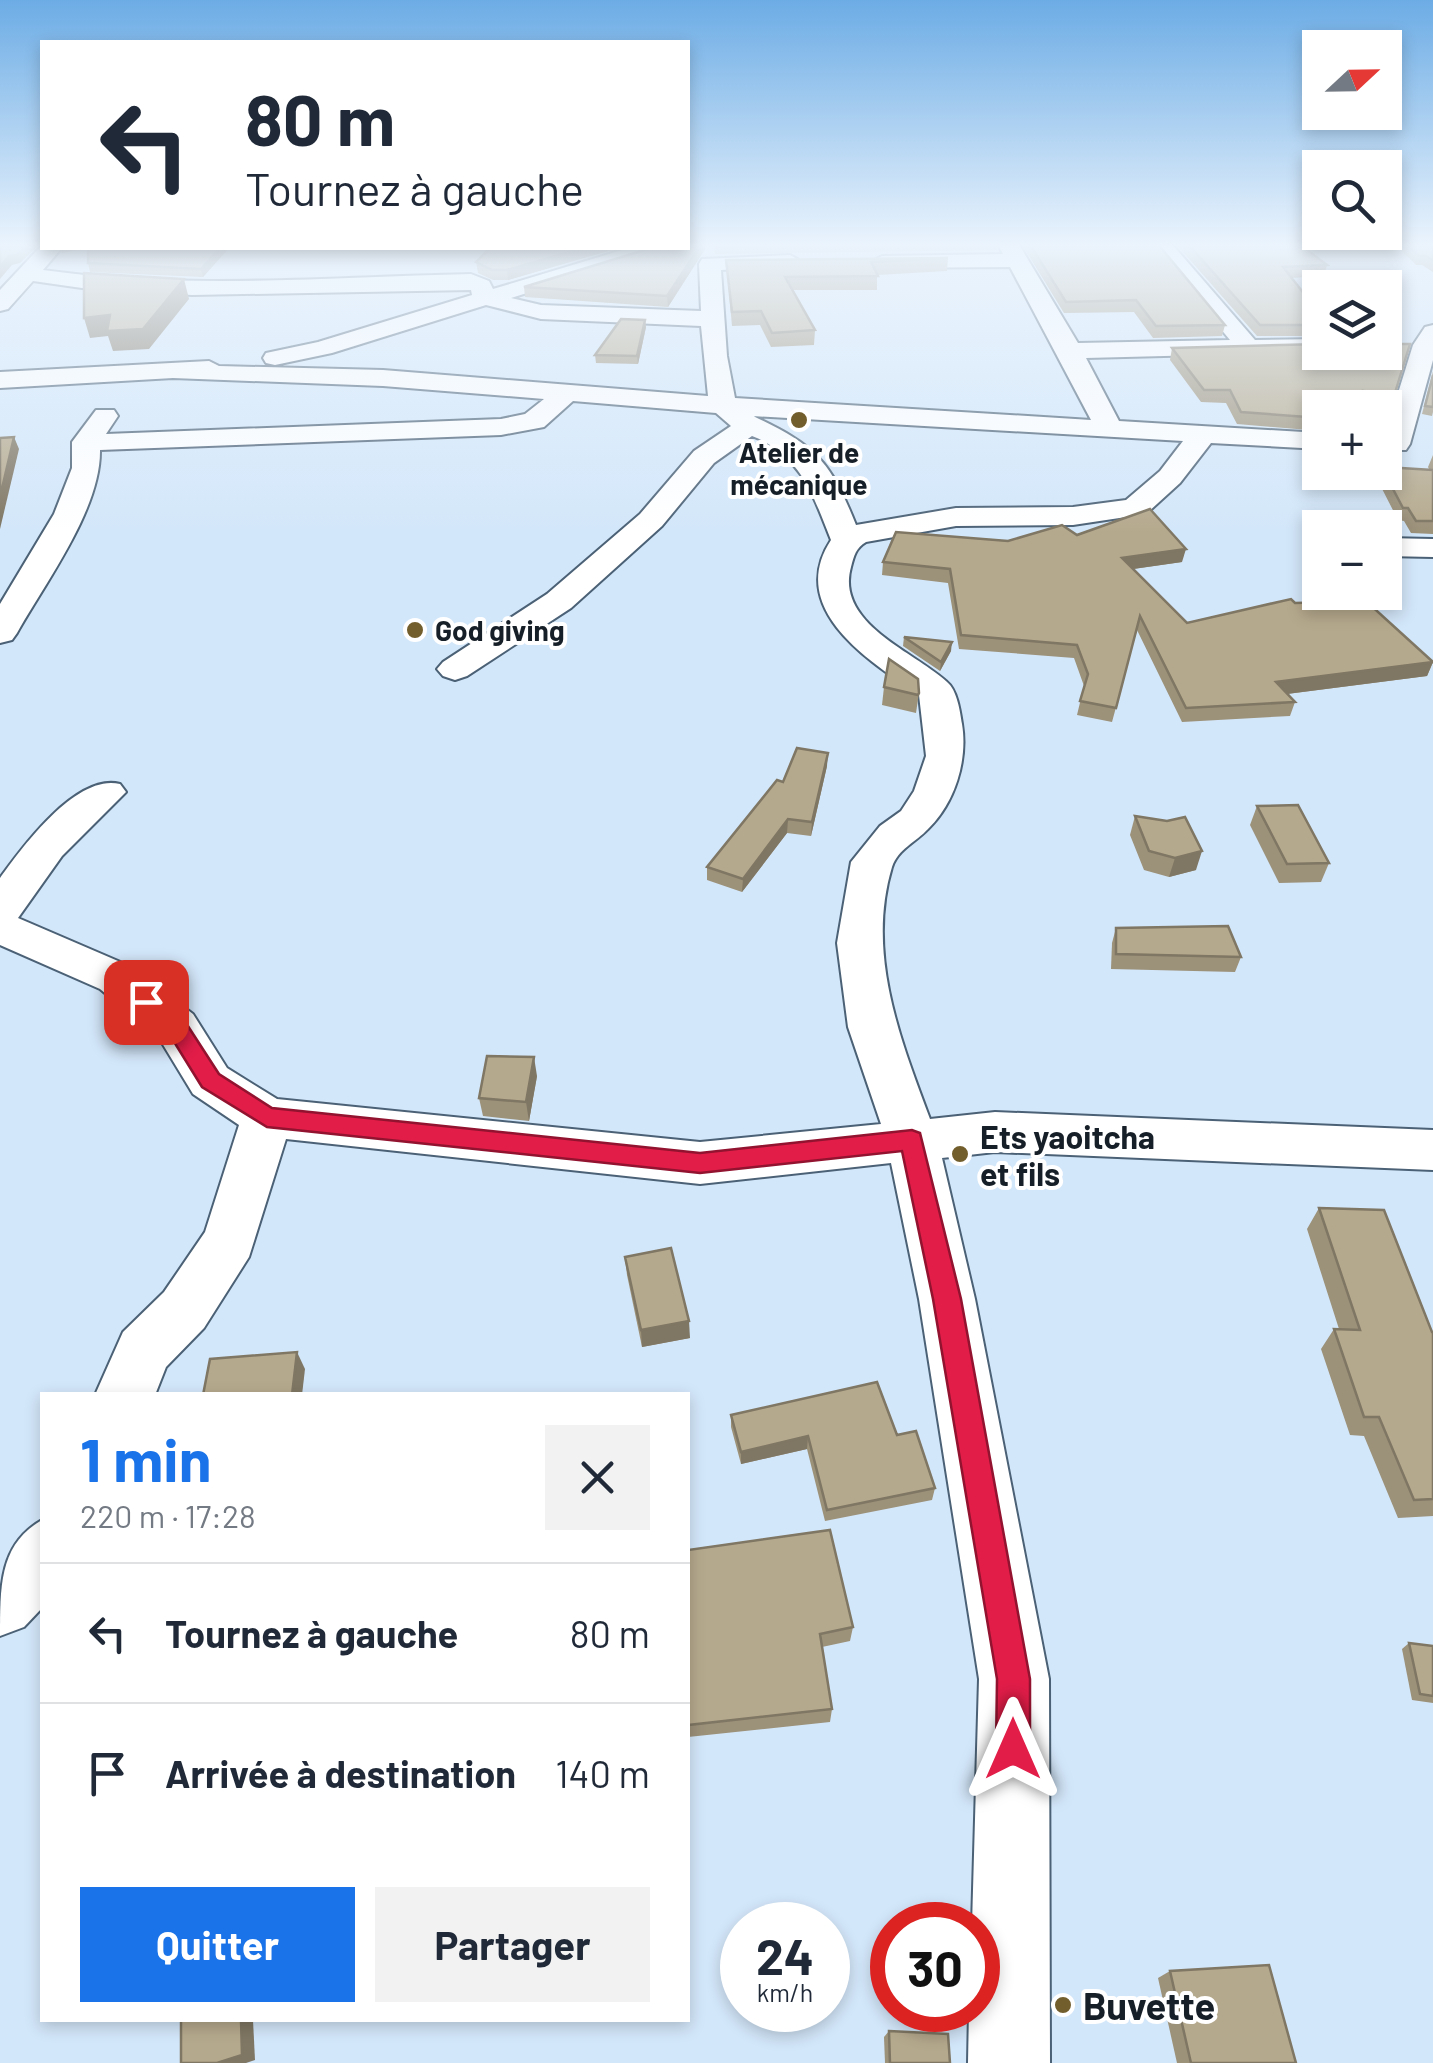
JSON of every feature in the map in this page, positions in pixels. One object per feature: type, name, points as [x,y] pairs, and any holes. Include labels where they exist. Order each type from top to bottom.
[{"type":"street","points":[[0,380],[176,372],[323,348],[351,339]]},
{"type":"street","points":[[715,339],[722,393],[748,426],[786,441],[809,462],[828,490],[846,539],[830,571],[836,603],[889,659],[936,690],[944,726],[945,756],[934,791],[914,820],[894,835],[872,862],[859,943],[872,1027],[912,1140],[947,1299],[1014,1679],[1009,2063]]},
{"type":"street","points":[[1062,339],[1108,427]]},
{"type":"street","points":[[1241,339],[1248,347]]},
{"type":"street","points":[[1402,405],[1422,341]]},
{"type":"street","points":[[1070,352],[1302,346]]},
{"type":"street","points":[[176,372],[382,378],[647,399],[722,393],[1202,436],[1302,440]]},
{"type":"street","points":[[0,633],[69,514],[86,468],[86,442],[140,375]]},
{"type":"street","points":[[86,442],[501,427],[534,421],[568,392]]},
{"type":"street","points":[[455,669],[559,600],[651,520],[704,457],[748,426]]},
{"type":"street","points":[[846,539],[956,517],[1102,515],[1135,508],[1170,477],[1202,436]]},
{"type":"street","points":[[1402,445],[1433,448]]},
{"type":"street","points":[[1402,547],[1433,548]]},
{"type":"street","points":[[0,912],[40,854],[79,812],[106,792]]},
{"type":"street","points":[[0,928],[116,978],[176,1026],[210,1081],[267,1117],[700,1163],[995,1132],[1433,1150]]},
{"type":"street","points":[[126,1392],[144,1350],[184,1310],[230,1241],[267,1117]]},
{"type":"street","points":[[0,1603],[40,1555]]},
{"type":"building","points":[[606,339],[641,339],[637,356],[595,355]]},
{"type":"building","points":[[1302,344],[1302,370],[1402,370],[1396,390],[1302,390],[1302,417],[1241,412],[1230,390],[1204,390],[1172,348]]},
{"type":"building","points":[[1402,344],[1410,344],[1402,370]]},
{"type":"building","points":[[1433,375],[1433,407],[1425,406]]},
{"type":"building","points":[[14,437],[0,497],[0,438]]},
{"type":"building","points":[[1402,468],[1433,470],[1433,521],[1416,521],[1408,508],[1403,508],[1394,490],[1402,490]]},
{"type":"building","points":[[1150,509],[1186,549],[1122,558],[1187,623],[1291,599],[1302,603],[1302,610],[1376,610],[1433,662],[1276,682],[1295,702],[1186,708],[1140,616],[1116,708],[1080,701],[1088,674],[1077,645],[961,635],[950,569],[883,562],[896,532],[1008,541],[1062,525],[1077,535]]},
{"type":"building","points":[[904,637],[952,642],[941,662]]},
{"type":"building","points":[[889,659],[918,679],[918,695],[884,687]]},
{"type":"building","points":[[797,748],[828,753],[812,822],[788,819],[743,879],[707,867],[777,780],[783,782]]},
{"type":"building","points":[[1298,805],[1329,863],[1287,864],[1257,806]]},
{"type":"building","points":[[1135,816],[1167,821],[1185,817],[1202,851],[1175,858],[1149,851]]},
{"type":"building","points":[[1228,926],[1241,957],[1116,954],[1116,928]]},
{"type":"building","points":[[487,1056],[534,1057],[526,1102],[479,1098]]},
{"type":"building","points":[[1319,1208],[1384,1210],[1433,1332],[1433,1499],[1414,1500],[1379,1417],[1364,1417],[1334,1329],[1360,1330]]},
{"type":"building","points":[[671,1248],[689,1321],[641,1330],[625,1257]]},
{"type":"building","points":[[297,1352],[292,1392],[204,1392],[210,1359]]},
{"type":"building","points":[[877,1382],[897,1435],[916,1431],[935,1488],[827,1510],[808,1436],[741,1452],[731,1415]]},
{"type":"building","points":[[830,1530],[853,1627],[820,1634],[832,1709],[690,1725],[690,1550]]},
{"type":"building","points":[[1409,1643],[1433,1646],[1433,1696],[1420,1694]]},
{"type":"building","points":[[1269,1965],[1296,2063],[1191,2063],[1170,1971]]},
{"type":"building","points":[[181,2022],[241,2022],[242,2055],[217,2063],[181,2063]]},
{"type":"building","points":[[889,2032],[948,2034],[950,2063],[890,2063]]},
{"type":"place","name":"Atelier de mécanique","points":[[799,420]]},
{"type":"place","name":"God giving","points":[[415,630]]},
{"type":"place","name":"Ets yaoitcha et fils","points":[[960,1154]]},
{"type":"place","name":"Buvette","points":[[1063,2005]]},
{"type":"route","points":[[146,1002],[176,1026],[210,1081],[267,1117],[700,1163],[912,1140],[947,1299],[1014,1679],[1013,1749]]}]
